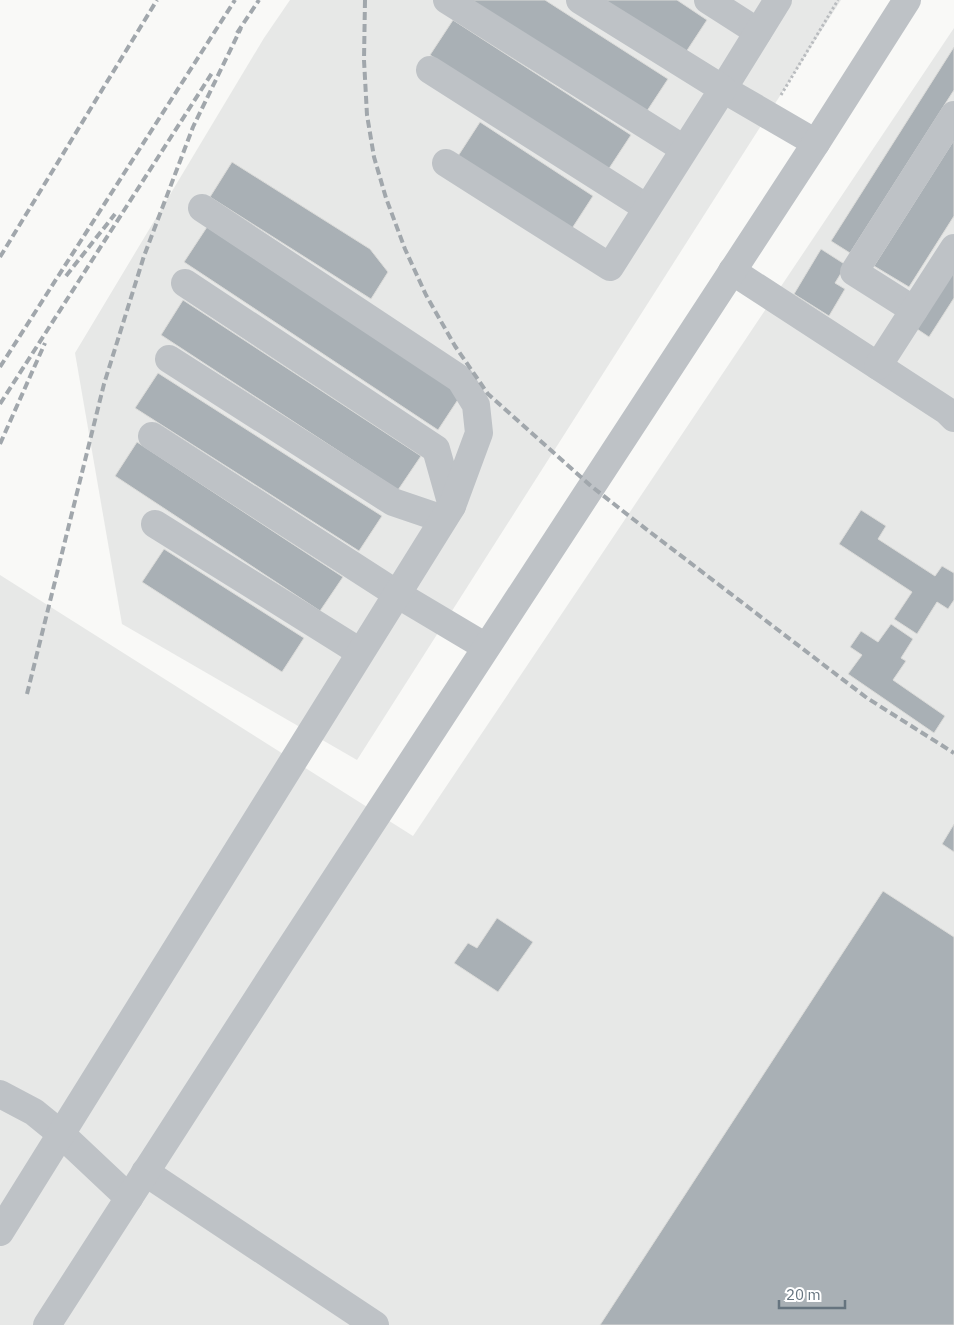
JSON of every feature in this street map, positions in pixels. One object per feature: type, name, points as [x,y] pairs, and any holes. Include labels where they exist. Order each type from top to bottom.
[{"type":"street","points":[[447,0],[684,149]]},
{"type":"street","points":[[580,0],[816,143]]},
{"type":"street","points":[[708,0],[758,32]]},
{"type":"street","points":[[446,163],[610,267],[724,89],[778,0]]},
{"type":"street","points":[[47,1325],[486,647],[816,143],[907,0]]},
{"type":"street","points":[[430,70],[647,208]]},
{"type":"street","points":[[914,310],[854,272],[954,115]]},
{"type":"street","points":[[0,1232],[448,512],[479,433],[476,405],[460,380],[202,208]]},
{"type":"street","points":[[878,366],[954,248]]},
{"type":"street","points":[[732,271],[947,411],[954,418]]},
{"type":"street","points":[[185,283],[436,449],[448,512]]},
{"type":"street","points":[[169,359],[393,502],[448,512]]},
{"type":"street","points":[[152,436],[397,594],[486,647]]},
{"type":"street","points":[[155,524],[360,652]]},
{"type":"street","points":[[0,1094],[34,1112],[61,1134],[129,1198]]},
{"type":"street","points":[[145,1172],[375,1325]]},
{"type":"path","points":[[770,115],[838,0]]},
{"type":"shaded area","points":[[290,0],[841,0],[357,760],[122,624],[75,353],[264,38]]},
{"type":"shaded area","points":[[954,28],[954,1325],[0,1325],[0,575],[413,836]]},
{"type":"building","points":[[467,0],[545,0],[668,79],[645,114]]},
{"type":"building","points":[[600,0],[677,0],[707,20],[684,55]]},
{"type":"building","points":[[453,20],[631,135],[608,170],[430,55]]},
{"type":"building","points":[[954,47],[954,90],[850,253],[831,241]]},
{"type":"building","points":[[480,122],[593,196],[571,230],[458,156]]},
{"type":"building","points":[[954,140],[954,216],[909,287],[874,266]]},
{"type":"building","points":[[232,162],[370,249],[388,272],[371,299],[210,197]]},
{"type":"building","points":[[207,227],[461,395],[438,430],[184,262]]},
{"type":"building","points":[[821,249],[846,265],[835,283],[845,289],[829,316],[794,294]]},
{"type":"building","points":[[954,259],[954,298],[929,337],[911,325]]},
{"type":"building","points":[[183,300],[421,456],[398,490],[161,335]]},
{"type":"building","points":[[158,373],[382,516],[359,551],[135,408]]},
{"type":"building","points":[[137,442],[343,577],[320,611],[115,476]]},
{"type":"building","points":[[861,510],[886,526],[878,539],[935,576],[942,566],[954,573],[954,600],[948,609],[937,602],[917,634],[894,619],[912,592],[839,544]]},
{"type":"building","points":[[164,549],[304,638],[282,672],[142,582]]},
{"type":"building","points":[[891,624],[913,639],[901,658],[906,661],[893,680],[945,716],[934,733],[848,674],[862,655],[850,647],[861,631],[878,642]]},
{"type":"building","points":[[954,824],[954,852],[942,844]]},
{"type":"building","points":[[883,891],[954,937],[954,1325],[600,1325]]},
{"type":"building","points":[[497,918],[533,942],[498,992],[454,963],[468,943],[477,948]]},
{"type":"railway","points":[[0,257],[157,0]]},
{"type":"railway","points":[[0,367],[235,0]]},
{"type":"railway","points":[[237,33],[259,0]]},
{"type":"railway","points":[[365,0],[364,60],[367,115],[374,157],[386,198],[405,249],[426,295],[455,346],[488,394],[591,486],[633,519],[867,698],[954,753]]},
{"type":"railway","points":[[27,694],[104,384],[144,256],[193,127],[241,28]]},
{"type":"railway","points":[[0,404],[212,73]]},
{"type":"railway","points":[[66,276],[115,214]]},
{"type":"railway","points":[[0,444],[45,343]]}]
